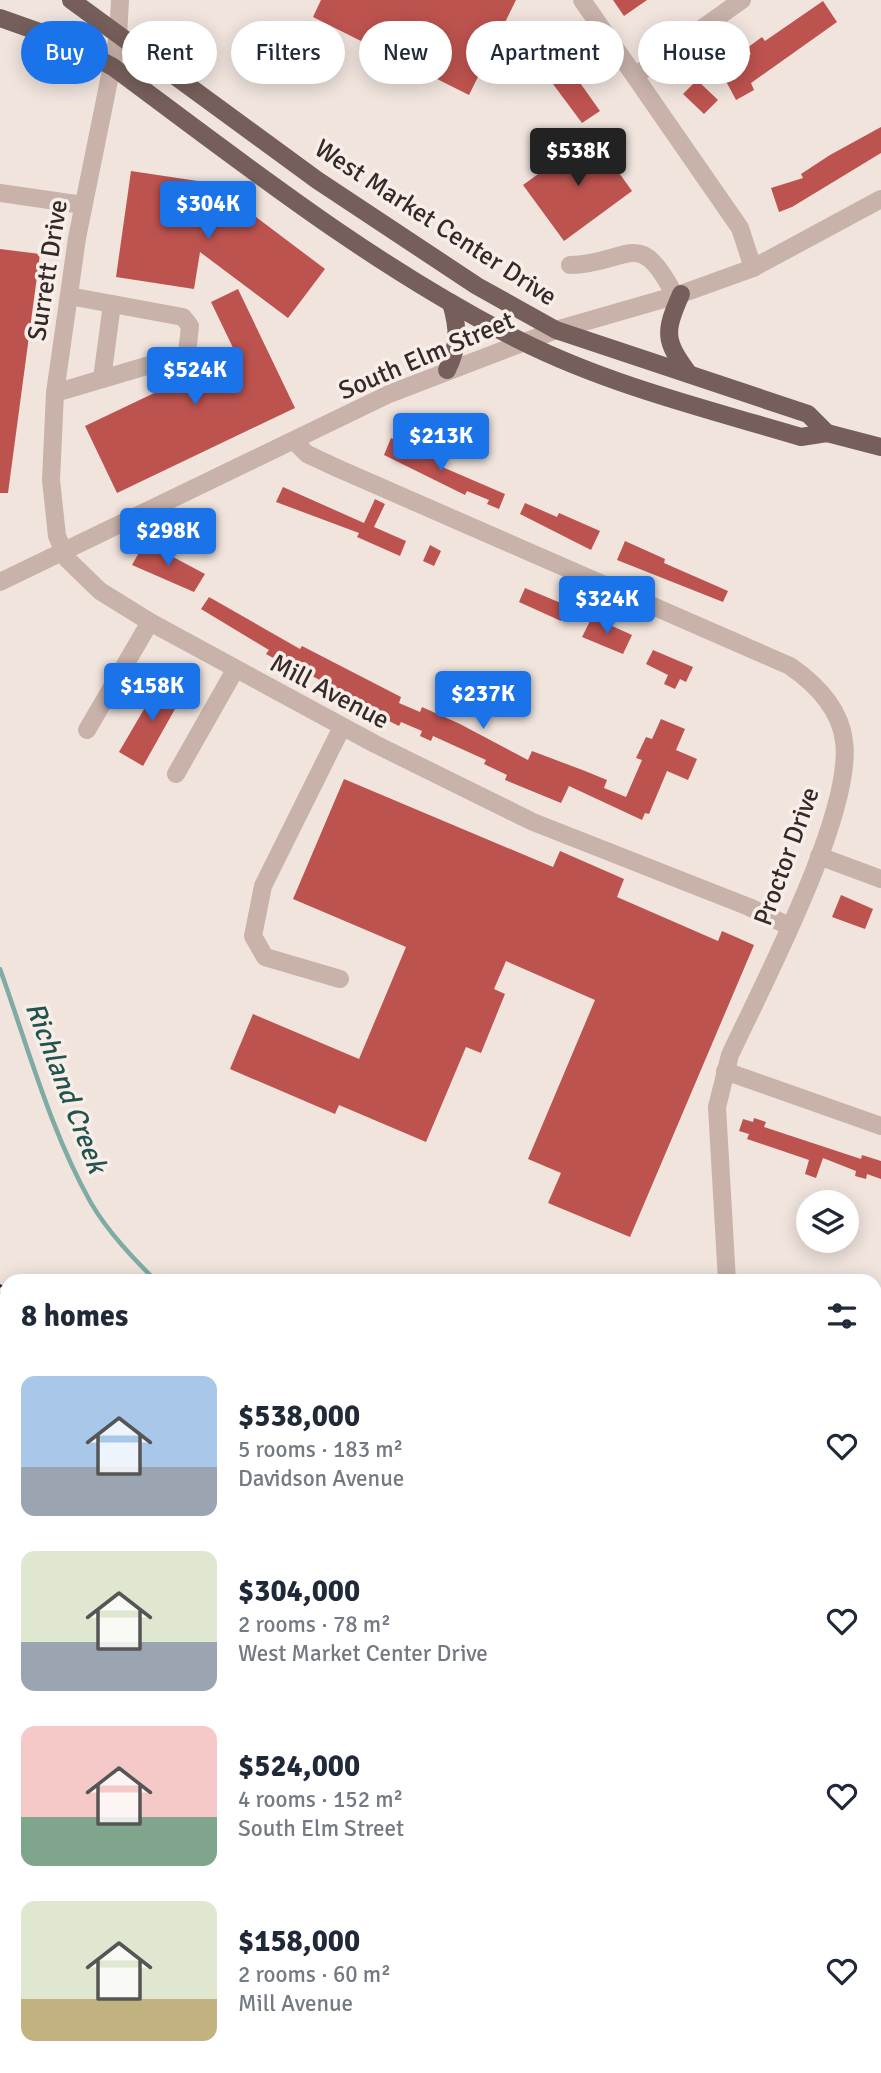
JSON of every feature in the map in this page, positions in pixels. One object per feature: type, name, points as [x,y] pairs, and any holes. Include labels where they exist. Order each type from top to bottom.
[{"type":"main road","name":"West Market Center Drive","points":[[71,0],[386,227],[477,286],[556,330],[808,414],[827,433]]},
{"type":"main road","name":"West Market Center Drive","points":[[0,18],[65,41],[113,67],[409,281],[523,342],[608,377],[801,438],[827,433],[881,447]]},
{"type":"main road","points":[[678,295],[667,335],[670,349],[689,374]]},
{"type":"main road","points":[[447,370],[458,343],[459,328],[451,303]]},
{"type":"street","name":"Surrett Drive","points":[[63,550],[57,536],[51,481],[55,393],[83,205],[113,67],[120,0]]},
{"type":"street","points":[[582,0],[740,228],[752,268]]},
{"type":"street","points":[[635,76],[742,0]]},
{"type":"street","points":[[0,192],[83,205]]},
{"type":"street","name":"South Elm Street","points":[[0,582],[389,394],[556,330],[678,295],[752,268],[880,200]]},
{"type":"street","points":[[570,265],[625,254],[643,254],[660,267],[678,295]]},
{"type":"street","points":[[55,393],[187,354],[190,326],[183,317],[69,296]]},
{"type":"street","points":[[102,379],[112,304]]},
{"type":"street","name":"Proctor Drive","points":[[295,441],[307,454],[337,468],[765,656],[805,677],[824,695],[840,723],[845,761],[836,803],[819,856],[725,1071],[717,1107],[727,1274]]},
{"type":"street","name":"Mill Avenue","points":[[63,550],[67,559],[100,591],[235,670],[342,727],[533,822],[725,897],[789,926]]},
{"type":"street","points":[[88,730],[150,622]]},
{"type":"street","points":[[176,774],[235,670]]},
{"type":"street","points":[[340,979],[265,957],[253,936],[263,886],[342,727]]},
{"type":"street","points":[[819,856],[881,879]]},
{"type":"street","points":[[725,1071],[881,1126]]},
{"type":"building","points":[[321,0],[516,0],[506,21],[466,21],[466,84],[474,84],[469,95],[447,84],[452,84],[452,21],[359,21],[359,40],[345,33],[345,21],[321,21],[313,17]]},
{"type":"building","points":[[613,0],[647,0],[624,16]]},
{"type":"building","points":[[823,1],[837,22],[751,83],[754,90],[736,100],[727,84],[750,84],[750,46],[762,37],[765,41]]},
{"type":"building","points":[[553,84],[581,84],[600,111],[582,123]]},
{"type":"building","points":[[693,84],[701,84],[718,100],[704,114],[683,94]]},
{"type":"building","points":[[881,127],[881,153],[792,207],[779,212],[771,188],[803,178],[801,174],[830,155]]},
{"type":"building","points":[[592,135],[632,191],[564,241],[523,185]]},
{"type":"building","points":[[131,171],[211,183],[325,269],[288,318],[200,252],[194,289],[116,277]]},
{"type":"building","points":[[0,249],[40,254],[8,493],[0,493]]},
{"type":"building","points":[[238,289],[295,408],[117,493],[85,426],[236,354],[211,302]]},
{"type":"building","points":[[391,438],[442,462],[440,466],[505,494],[499,509],[487,504],[489,500],[467,491],[465,495],[384,455]]},
{"type":"building","points":[[283,487],[364,523],[375,499],[385,504],[374,527],[406,541],[400,556],[357,537],[359,533],[276,502]]},
{"type":"building","points":[[525,503],[557,517],[559,513],[600,531],[591,550],[520,514]]},
{"type":"building","points":[[625,541],[665,559],[664,563],[728,591],[723,602],[617,560]]},
{"type":"building","points":[[145,542],[205,574],[194,592],[132,565]]},
{"type":"building","points":[[430,545],[441,551],[434,566],[423,561]]},
{"type":"building","points":[[525,588],[568,606],[561,621],[519,602]]},
{"type":"building","points":[[209,597],[300,649],[302,646],[401,697],[399,703],[420,712],[422,707],[528,760],[532,751],[607,780],[604,788],[626,797],[642,760],[636,758],[646,737],[652,739],[661,719],[685,729],[676,750],[697,759],[688,780],[667,771],[649,814],[645,813],[642,820],[569,786],[561,803],[505,780],[507,775],[484,764],[486,760],[433,736],[431,741],[420,736],[422,731],[401,722],[399,726],[389,721],[390,717],[370,708],[368,711],[357,706],[359,701],[299,669],[280,655],[277,660],[266,654],[269,650],[201,609]]},
{"type":"building","points":[[592,617],[632,635],[623,654],[582,637]]},
{"type":"building","points":[[653,650],[693,667],[686,682],[680,679],[675,689],[664,684],[668,675],[646,664]]},
{"type":"building","points":[[161,680],[184,693],[143,766],[119,752]]},
{"type":"building","points":[[344,779],[553,867],[560,851],[624,879],[617,897],[718,941],[722,931],[754,945],[630,1237],[548,1203],[561,1173],[528,1159],[595,1000],[506,961],[494,989],[505,994],[481,1053],[466,1047],[426,1142],[339,1105],[335,1114],[230,1069],[253,1014],[359,1059],[406,947],[293,899]]},
{"type":"building","points":[[841,895],[873,909],[865,929],[832,917]]},
{"type":"building","points":[[754,1118],[766,1122],[764,1127],[861,1159],[862,1155],[881,1161],[881,1179],[867,1174],[866,1179],[855,1176],[856,1171],[823,1158],[816,1178],[805,1174],[809,1160],[747,1139],[749,1134],[739,1131],[743,1119],[753,1122]]},
{"type":"waterway","name":"Richland Creek","points":[[0,969],[41,1088],[76,1175],[105,1224],[149,1274]]}]
